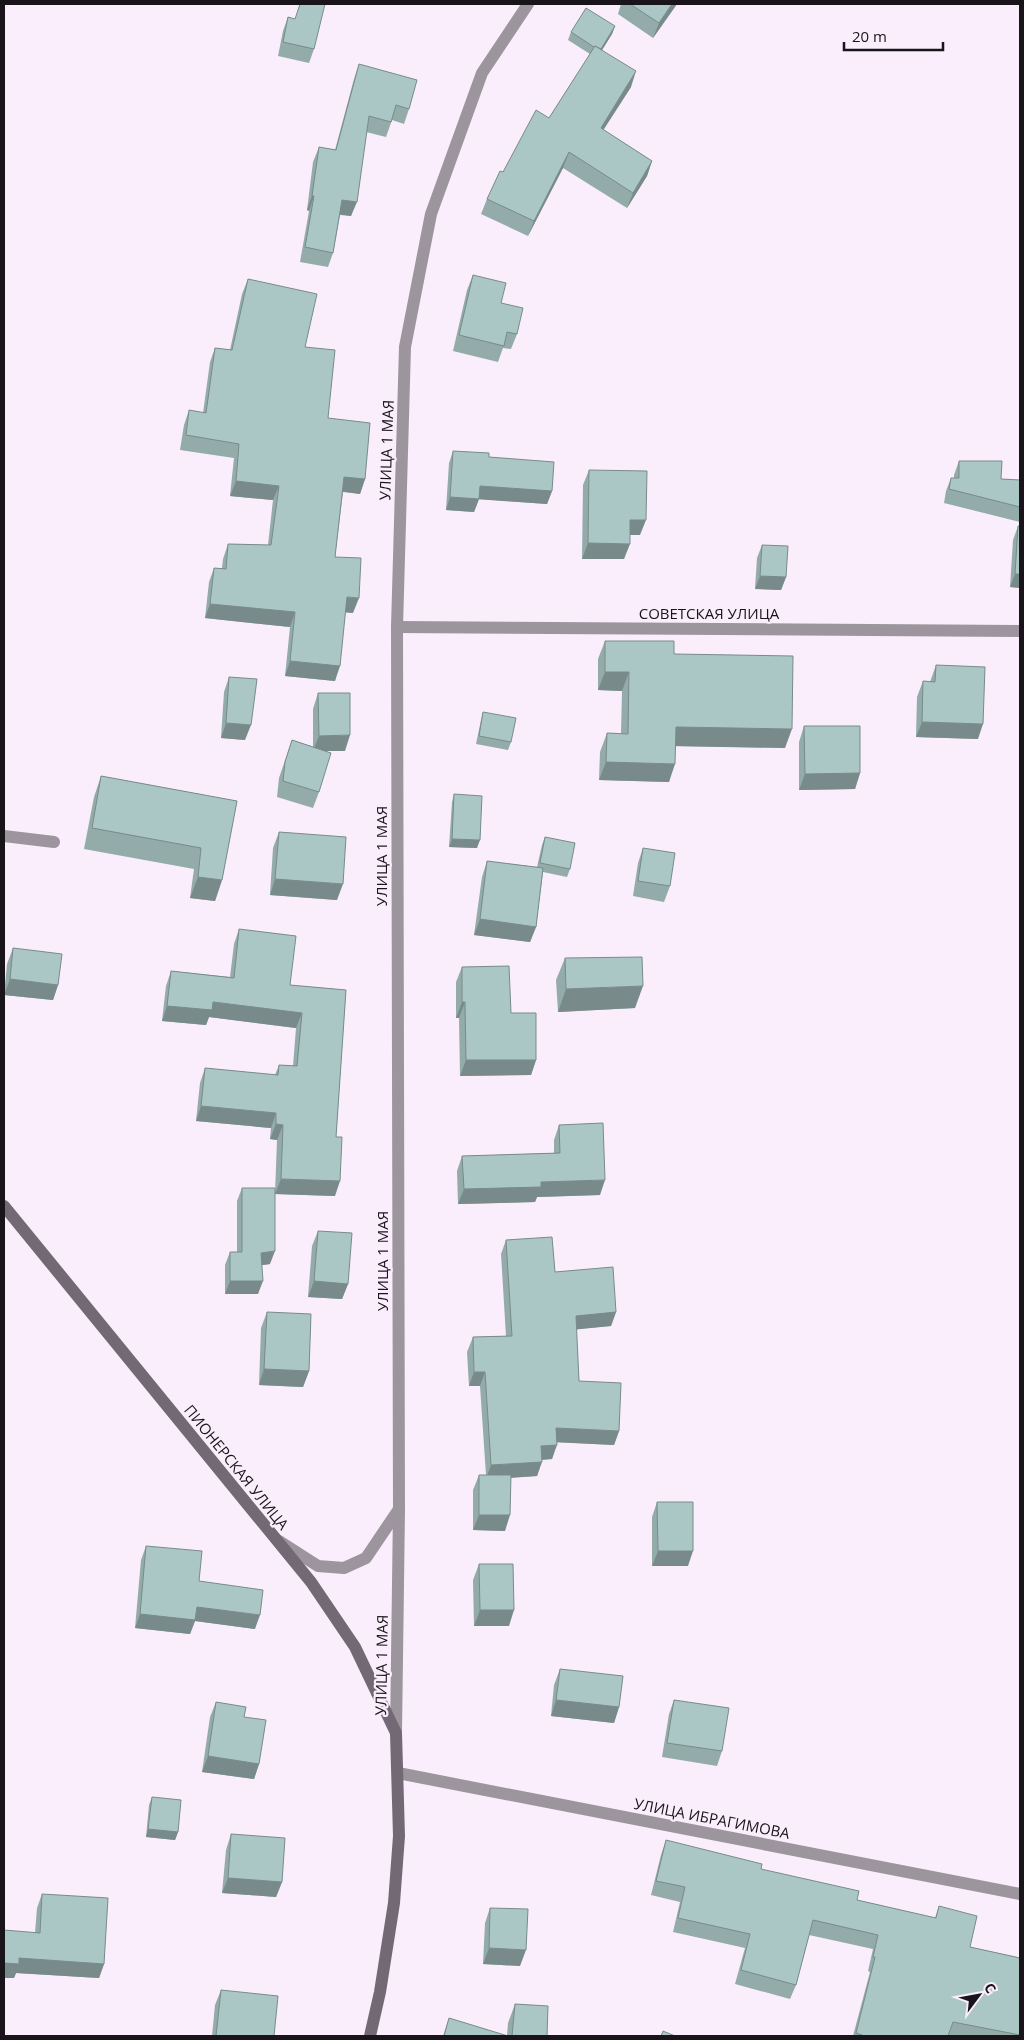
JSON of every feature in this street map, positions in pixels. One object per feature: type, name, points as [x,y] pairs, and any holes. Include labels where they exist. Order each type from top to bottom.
[{"type":"main road","name":"ПИОНЕРСКАЯ УЛИЦА","points":[[4,1206],[310,1582],[355,1647],[396,1733],[398,1773]]},
{"type":"main road","points":[[370,2036],[380,1992],[394,1904],[399,1836],[398,1773]]},
{"type":"street","name":"УЛИЦА 1 МАЯ","points":[[396,1733],[399,1509],[397,627],[405,347],[431,214],[482,73],[528,4]]},
{"type":"street","name":"СОВЕТСКАЯ УЛИЦА","points":[[397,627],[1020,631]]},
{"type":"street","points":[[4,836],[54,842]]},
{"type":"street","points":[[275,1539],[318,1566],[344,1568],[366,1558],[399,1509]]},
{"type":"street","name":"УЛИЦА ИБРАГИМОВА","points":[[398,1773],[1020,1894]]},
{"type":"building","points":[[300,4],[325,4],[314,49],[283,42],[288,17],[295,19]]},
{"type":"building","points":[[630,4],[672,4],[659,23]]},
{"type":"building","points":[[586,8],[615,26],[601,49],[594,47],[571,32]]},
{"type":"building","points":[[595,46],[636,71],[601,128],[652,161],[633,193],[569,152],[534,221],[487,199],[500,171],[503,172],[536,110],[549,118]]},
{"type":"building","points":[[359,64],[417,80],[409,109],[396,105],[391,122],[369,116],[357,202],[342,200],[333,253],[305,247],[314,196],[312,196],[319,147],[336,150]]},
{"type":"building","points":[[473,275],[506,283],[501,303],[523,308],[517,334],[507,332],[504,346],[459,335]]},
{"type":"building","points":[[248,279],[317,294],[305,347],[335,350],[328,418],[370,423],[365,479],[344,477],[335,557],[361,558],[359,598],[347,597],[340,666],[290,661],[295,612],[210,604],[214,568],[226,569],[228,544],[271,545],[279,486],[236,481],[239,444],[186,435],[189,410],[206,413],[215,348],[232,350]]},
{"type":"building","points":[[453,451],[489,453],[489,457],[554,462],[552,491],[480,486],[479,499],[450,497]]},
{"type":"building","points":[[959,461],[1002,461],[1001,479],[1020,480],[1020,507],[949,489],[951,478],[959,478]]},
{"type":"building","points":[[589,470],[647,471],[646,520],[630,520],[630,544],[588,543]]},
{"type":"building","points":[[1018,526],[1020,526],[1020,574],[1015,574]]},
{"type":"building","points":[[762,545],[788,546],[786,577],[760,576]]},
{"type":"building","points":[[605,641],[674,641],[674,654],[793,656],[792,729],[676,727],[675,764],[606,762],[607,733],[628,734],[629,672],[605,672]]},
{"type":"building","points":[[936,665],[985,667],[983,724],[922,722],[923,681],[935,682]]},
{"type":"building","points":[[229,677],[257,679],[251,725],[226,723]]},
{"type":"building","points":[[318,693],[350,693],[350,735],[319,736]]},
{"type":"building","points":[[483,712],[516,718],[511,742],[479,736]]},
{"type":"building","points":[[804,726],[860,726],[860,773],[805,774]]},
{"type":"building","points":[[292,740],[331,753],[319,792],[283,781],[285,762]]},
{"type":"building","points":[[101,776],[237,801],[222,880],[198,877],[201,848],[92,828]]},
{"type":"building","points":[[454,794],[482,796],[480,840],[452,839]]},
{"type":"building","points":[[279,832],[346,837],[343,884],[275,879]]},
{"type":"building","points":[[545,837],[575,843],[570,869],[540,863]]},
{"type":"building","points":[[643,848],[675,853],[670,886],[638,881]]},
{"type":"building","points":[[487,861],[543,868],[536,927],[480,919]]},
{"type":"building","points":[[239,929],[296,936],[290,985],[346,990],[336,1137],[342,1137],[340,1181],[281,1179],[283,1125],[276,1124],[276,1113],[201,1106],[205,1068],[278,1075],[279,1065],[297,1066],[302,1013],[213,1002],[212,1010],[167,1006],[171,971],[234,978]]},
{"type":"building","points":[[13,948],[62,954],[58,985],[10,979]]},
{"type":"building","points":[[642,957],[643,986],[566,989],[565,958]]},
{"type":"building","points":[[509,966],[511,1013],[536,1013],[536,1060],[466,1060],[465,1002],[462,1002],[462,967]]},
{"type":"building","points":[[603,1123],[605,1180],[541,1182],[541,1187],[464,1189],[462,1156],[560,1153],[559,1125]]},
{"type":"building","points":[[242,1188],[275,1188],[275,1251],[261,1253],[263,1281],[230,1281],[230,1252],[242,1252]]},
{"type":"building","points":[[318,1231],[352,1233],[348,1284],[314,1281]]},
{"type":"building","points":[[552,1237],[555,1272],[613,1267],[616,1312],[576,1316],[579,1381],[621,1383],[619,1431],[556,1428],[557,1445],[541,1446],[542,1462],[491,1465],[485,1372],[474,1372],[473,1337],[512,1336],[506,1240]]},
{"type":"building","points":[[267,1312],[311,1314],[309,1371],[264,1369]]},
{"type":"building","points":[[479,1475],[511,1475],[510,1515],[479,1515]]},
{"type":"building","points":[[657,1502],[693,1502],[693,1551],[658,1551]]},
{"type":"building","points":[[146,1546],[202,1551],[199,1581],[263,1590],[260,1615],[197,1607],[195,1620],[140,1614]]},
{"type":"building","points":[[479,1564],[513,1564],[514,1610],[480,1610]]},
{"type":"building","points":[[560,1669],[623,1676],[619,1707],[556,1700]]},
{"type":"building","points":[[674,1700],[729,1708],[722,1751],[667,1743]]},
{"type":"building","points":[[216,1702],[246,1707],[244,1717],[266,1720],[259,1764],[208,1756]]},
{"type":"building","points":[[152,1797],[181,1800],[178,1832],[148,1829]]},
{"type":"building","points":[[231,1834],[285,1838],[282,1882],[228,1878]]},
{"type":"building","points":[[666,1840],[762,1864],[761,1869],[859,1891],[857,1900],[936,1918],[939,1906],[977,1916],[970,1947],[1020,1958],[1020,2035],[953,2022],[948,2036],[865,2036],[856,2033],[875,1957],[873,1957],[878,1935],[813,1920],[796,1985],[741,1970],[750,1934],[678,1918],[685,1887],[656,1881]]},
{"type":"building","points":[[42,1894],[108,1898],[104,1964],[19,1958],[19,1964],[4,1963],[4,1930],[40,1933]]},
{"type":"building","points":[[490,1908],[528,1909],[526,1950],[489,1948]]},
{"type":"building","points":[[221,1990],[278,1996],[274,2036],[216,2036]]},
{"type":"building","points":[[515,2004],[548,2006],[547,2036],[512,2036]]},
{"type":"building","points":[[449,2018],[508,2036],[444,2036]]},
{"type":"building","points":[[663,2031],[675,2036],[661,2036]]}]
